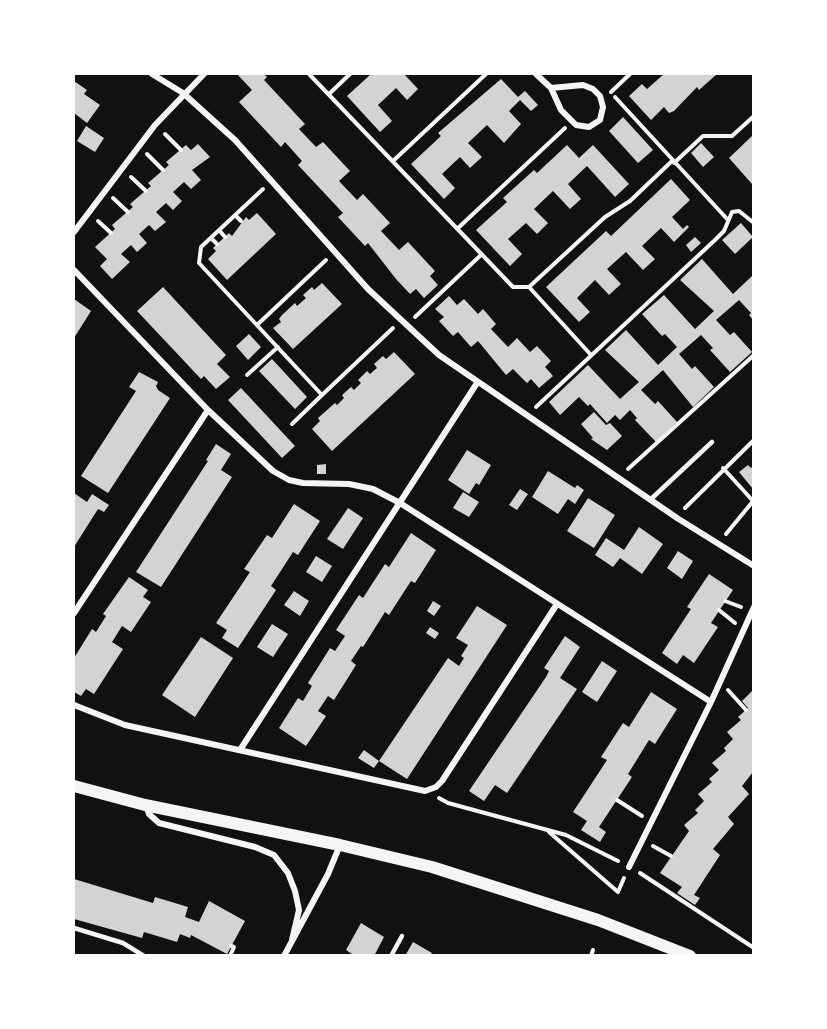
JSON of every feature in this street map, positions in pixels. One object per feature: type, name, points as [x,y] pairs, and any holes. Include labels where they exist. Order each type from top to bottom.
[{"type":"main road","points":[[74,786],[145,805],[340,845],[511,891],[616,926],[690,956]]},
{"type":"street","points":[[152,74],[183,93],[236,140],[334,253],[403,324],[477,383],[676,518],[753,566]]},
{"type":"street","points":[[74,232],[155,125],[183,93],[204,74]]},
{"type":"street","points":[[536,74],[550,88],[561,110],[572,122],[580,127],[590,127],[600,120],[603,106],[600,96],[593,89],[583,85],[550,88]]},
{"type":"street","points":[[74,270],[208,410],[260,460],[289,480],[319,485],[350,484],[373,489],[400,503],[711,702]]},
{"type":"street","points":[[240,750],[477,383]]},
{"type":"street","points":[[74,613],[208,410]]},
{"type":"street","points":[[74,705],[125,725],[420,791],[429,790],[442,781],[557,604]]},
{"type":"street","points":[[629,867],[711,702],[753,607]]},
{"type":"street","points":[[145,805],[149,814],[159,823],[255,847],[274,855],[288,873],[295,891],[299,910],[292,940]]},
{"type":"street","points":[[284,956],[328,874],[340,845]]},
{"type":"lane","points":[[650,500],[712,441]]},
{"type":"lane","points":[[74,928],[123,943],[144,956]]},
{"type":"lane","points":[[391,956],[402,936]]},
{"type":"path","points":[[309,74],[513,287],[528,287],[605,217],[630,201],[703,136],[732,136],[753,116]]},
{"type":"path","points":[[329,94],[350,74]]},
{"type":"path","points":[[393,162],[486,74]]},
{"type":"path","points":[[600,96],[610,92],[630,74]]},
{"type":"path","points":[[610,92],[728,220]]},
{"type":"path","points":[[457,229],[572,122]]},
{"type":"path","points":[[155,125],[181,150]]},
{"type":"path","points":[[139,146],[163,170]]},
{"type":"path","points":[[122,168],[146,191]]},
{"type":"path","points":[[272,180],[201,247],[199,263],[322,395]]},
{"type":"path","points":[[527,416],[715,240],[724,231],[732,212],[739,211],[753,223]]},
{"type":"path","points":[[235,215],[241,221]]},
{"type":"path","points":[[219,230],[225,237]]},
{"type":"path","points":[[211,238],[217,244]]},
{"type":"path","points":[[257,325],[334,253]]},
{"type":"path","points":[[292,424],[482,254]]},
{"type":"path","points":[[528,287],[591,355]]},
{"type":"path","points":[[247,375],[278,347]]},
{"type":"path","points":[[618,478],[753,355]]},
{"type":"path","points":[[676,518],[753,440]]},
{"type":"path","points":[[718,545],[753,500],[723,468]]},
{"type":"path","points":[[719,610],[743,630]]},
{"type":"path","points":[[720,682],[746,710]]},
{"type":"path","points":[[429,790],[448,803],[566,835],[654,880],[753,948]]},
{"type":"path","points":[[617,800],[651,822]]},
{"type":"path","points":[[546,829],[618,892]]},
{"type":"path","points":[[643,839],[671,856]]},
{"type":"path","points":[[230,956],[234,947],[231,946]]},
{"type":"path","points":[[591,956],[593,950]]},
{"type":"building","points":[[237,74],[264,74],[267,77],[264,80],[305,124],[299,129],[316,147],[323,142],[350,171],[339,181],[357,200],[363,194],[390,223],[381,231],[399,250],[408,242],[435,271],[430,276],[438,285],[424,298],[416,289],[410,294],[368,243],[365,246],[338,217],[343,213],[298,165],[302,161],[285,142],[281,147],[239,102],[252,90]]},
{"type":"building","points":[[371,74],[404,74],[418,89],[407,100],[396,88],[378,105],[392,121],[380,132],[347,96]]},
{"type":"building","points":[[664,74],[717,74],[699,90],[697,87],[674,111],[669,113],[664,107],[651,120],[629,96],[642,84],[647,89]]},
{"type":"building","points":[[501,79],[518,97],[525,91],[538,105],[531,111],[520,100],[509,111],[521,124],[504,143],[487,125],[468,143],[482,157],[470,168],[460,157],[442,174],[455,188],[444,199],[411,164],[441,136],[438,133]]},
{"type":"building","points":[[74,81],[87,90],[84,94],[100,105],[87,123],[74,113]]},
{"type":"building","points":[[623,117],[653,150],[638,163],[609,131]]},
{"type":"building","points":[[86,126],[104,138],[95,152],[77,141]]},
{"type":"building","points":[[753,135],[753,182],[752,184],[729,158]]},
{"type":"building","points":[[701,143],[714,157],[703,167],[691,153]]},
{"type":"building","points":[[198,144],[210,157],[192,170],[201,180],[191,189],[184,182],[173,192],[182,201],[173,210],[166,203],[156,212],[166,222],[155,231],[149,225],[139,234],[147,243],[137,252],[131,245],[121,254],[130,262],[112,279],[100,266],[107,259],[95,247],[115,229],[112,225],[133,207],[130,204],[151,186],[148,183],[169,165],[166,162],[186,145],[191,150]]},
{"type":"building","points":[[567,145],[579,158],[593,145],[629,184],[615,197],[587,166],[568,184],[581,199],[570,209],[553,191],[534,209],[548,223],[537,234],[526,223],[508,239],[522,254],[510,266],[476,230],[507,202],[503,198],[534,170],[537,173]]},
{"type":"building","points":[[671,179],[690,200],[672,217],[683,229],[687,225],[689,227],[674,242],[661,228],[642,246],[655,259],[643,270],[626,252],[607,269],[621,284],[609,295],[595,280],[577,298],[590,312],[579,322],[546,287],[606,231],[611,236]]},
{"type":"building","points":[[257,213],[276,234],[227,280],[208,259],[216,251],[213,248],[229,233],[232,236],[246,217],[249,220]]},
{"type":"building","points":[[741,223],[753,237],[735,254],[722,240]]},
{"type":"building","points":[[695,237],[701,243],[691,252],[686,245]]},
{"type":"building","points":[[702,259],[733,294],[752,276],[753,320],[749,315],[751,313],[739,300],[716,320],[730,335],[734,332],[752,352],[730,372],[710,350],[713,348],[701,335],[679,354],[692,369],[695,366],[714,387],[693,407],[663,370],[641,390],[655,404],[658,401],[677,422],[656,442],[635,420],[637,418],[630,410],[620,420],[615,415],[607,423],[590,404],[588,406],[579,397],[560,415],[549,402],[588,365],[620,399],[639,382],[605,350],[626,330],[658,365],[677,347],[665,334],[662,336],[642,314],[664,295],[695,329],[714,311],[680,280]]},
{"type":"building","points":[[322,283],[342,304],[293,349],[273,328],[281,322],[279,319],[295,303],[297,306],[306,298],[303,295],[312,287],[314,290]]},
{"type":"building","points":[[163,287],[226,355],[217,364],[230,377],[216,389],[204,376],[201,379],[137,311]]},
{"type":"building","points":[[449,296],[457,305],[464,299],[478,314],[483,309],[496,324],[491,329],[508,347],[517,338],[530,352],[537,346],[551,361],[545,367],[553,376],[539,388],[531,379],[527,383],[513,369],[506,375],[478,341],[471,347],[458,332],[453,336],[439,321],[444,317],[435,309]]},
{"type":"building","points":[[74,299],[91,311],[74,338]]},
{"type":"building","points":[[249,334],[261,347],[248,360],[236,346]]},
{"type":"building","points":[[394,352],[415,374],[332,451],[312,429],[320,421],[318,418],[335,403],[337,405],[344,398],[342,395],[351,387],[354,390],[361,383],[358,380],[367,371],[370,374],[377,368],[374,364],[383,356],[386,359]]},
{"type":"building","points":[[272,359],[307,397],[295,409],[259,371]]},
{"type":"building","points":[[139,372],[158,382],[156,386],[158,390],[170,398],[108,493],[81,476],[136,391],[129,387]]},
{"type":"building","points":[[241,388],[295,446],[282,458],[228,400]]},
{"type":"building","points":[[594,412],[606,425],[610,423],[622,436],[607,450],[591,439],[593,438],[581,424]]},
{"type":"building","points":[[216,444],[231,454],[221,470],[232,477],[161,587],[136,572],[208,461],[206,460]]},
{"type":"building","points":[[467,450],[491,465],[479,485],[476,483],[469,494],[448,480]]},
{"type":"building","points":[[326,464],[326,474],[317,474],[317,465]]},
{"type":"building","points":[[748,465],[751,468],[753,466],[753,489],[739,472]]},
{"type":"building","points":[[548,471],[575,488],[577,485],[584,490],[575,504],[568,499],[558,514],[532,497]]},
{"type":"building","points":[[520,489],[528,494],[517,510],[509,505]]},
{"type":"building","points":[[463,492],[479,502],[469,517],[453,508]]},
{"type":"building","points":[[74,493],[87,502],[92,494],[109,505],[104,512],[98,509],[74,547]]},
{"type":"building","points":[[588,498],[615,515],[594,548],[567,531]]},
{"type":"building","points":[[294,504],[320,521],[298,555],[293,552],[271,586],[276,590],[238,648],[222,638],[227,630],[216,623],[250,572],[244,569],[267,535],[272,538]]},
{"type":"building","points":[[348,508],[363,518],[343,549],[327,539]]},
{"type":"building","points":[[639,527],[663,544],[642,574],[620,558],[613,567],[595,555],[606,538],[624,550]]},
{"type":"building","points":[[411,533],[436,550],[415,583],[411,581],[389,615],[385,612],[363,647],[361,646],[351,661],[356,665],[334,700],[328,696],[318,711],[326,716],[306,746],[279,728],[298,698],[303,701],[312,686],[308,683],[330,648],[335,651],[345,636],[336,630],[359,595],[363,598],[385,564],[389,567]]},
{"type":"building","points":[[678,551],[693,561],[682,579],[667,568]]},
{"type":"building","points":[[316,556],[332,566],[322,582],[306,572]]},
{"type":"building","points":[[709,574],[733,590],[711,623],[718,627],[694,663],[683,655],[677,664],[662,653],[691,609],[687,607]]},
{"type":"building","points":[[129,577],[148,590],[143,597],[151,602],[131,632],[122,626],[112,642],[123,649],[94,694],[86,689],[81,696],[74,692],[74,658],[92,629],[96,632],[106,616],[103,614]]},
{"type":"building","points":[[294,591],[309,601],[300,616],[284,605]]},
{"type":"building","points":[[433,601],[441,606],[434,616],[427,611]]},
{"type":"building","points":[[477,606],[507,625],[407,779],[379,761],[448,658],[459,666],[464,658],[461,656],[468,645],[456,638]]},
{"type":"building","points":[[272,624],[288,634],[273,657],[257,647]]},
{"type":"building","points":[[430,627],[439,633],[435,639],[426,633]]},
{"type":"building","points":[[565,636],[580,647],[560,678],[577,689],[507,793],[495,785],[484,801],[469,791],[546,677],[549,671],[544,668]]},
{"type":"building","points":[[201,637],[233,658],[195,717],[162,695]]},
{"type":"building","points":[[602,661],[617,671],[597,702],[582,692]]},
{"type":"building","points":[[753,690],[753,772],[742,786],[749,794],[728,817],[734,824],[713,849],[720,855],[694,895],[700,898],[695,905],[677,893],[682,887],[660,873],[689,831],[684,825],[698,813],[695,810],[704,801],[698,794],[712,782],[709,779],[719,770],[712,763],[726,751],[724,748],[733,739],[727,732],[741,720],[738,717],[748,708],[742,701]]},
{"type":"building","points":[[651,692],[677,709],[655,744],[649,740],[628,774],[632,777],[599,827],[606,832],[600,842],[581,830],[587,821],[573,812],[607,760],[601,757],[623,723],[629,727]]},
{"type":"building","points":[[364,750],[379,761],[374,768],[358,758]]},
{"type":"building","points":[[74,879],[153,903],[155,897],[188,907],[185,917],[199,922],[209,901],[245,921],[227,954],[191,935],[190,938],[180,934],[177,942],[144,932],[142,938],[74,919]]},
{"type":"building","points":[[361,923],[384,937],[374,956],[355,956],[346,950]]},
{"type":"building","points":[[413,942],[432,953],[430,956],[405,956]]}]
